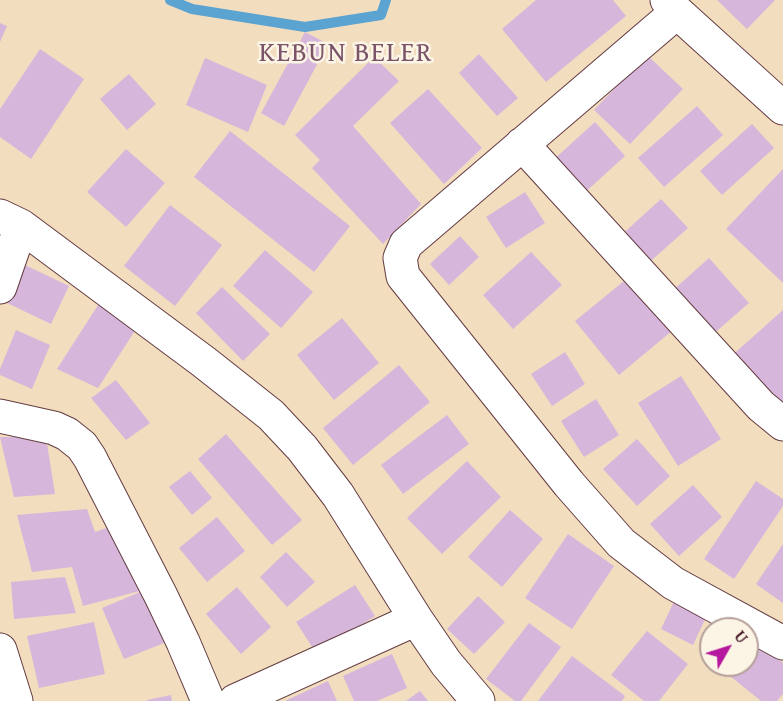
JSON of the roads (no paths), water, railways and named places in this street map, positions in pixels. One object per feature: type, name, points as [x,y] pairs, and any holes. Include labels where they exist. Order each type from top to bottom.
[{"type":"street","points":[[783,108],[672,6],[522,144],[406,244],[400,258],[403,276],[569,484],[621,543],[673,583],[783,644]]},
{"type":"street","points":[[522,144],[761,406],[783,424]]},
{"type":"street","points":[[0,287],[11,221],[204,362],[271,415],[302,448],[338,495],[416,619],[446,663],[478,701]]},
{"type":"street","points":[[0,416],[54,428],[67,434],[82,446],[161,596],[208,701]]},
{"type":"street","points":[[236,701],[416,619]]},
{"type":"street","points":[[0,650],[16,701]]},
{"type":"waterway","points":[[170,0],[192,9],[305,27],[381,15],[386,0]]},
{"type":"district","name":"KEBUN BELER","points":[[346,54]]}]
